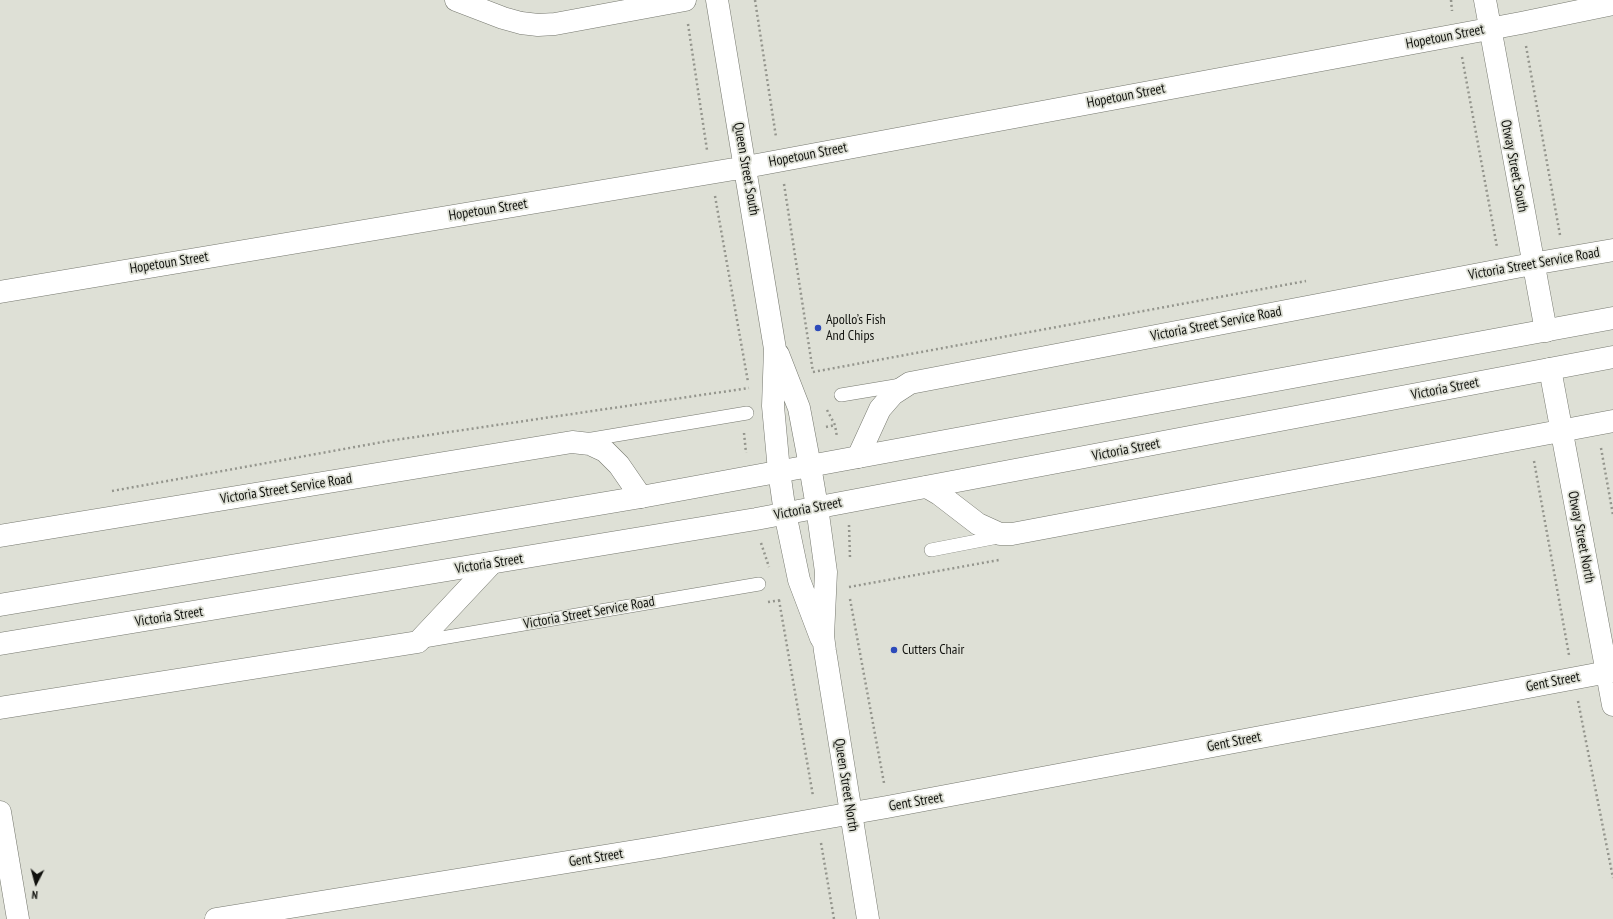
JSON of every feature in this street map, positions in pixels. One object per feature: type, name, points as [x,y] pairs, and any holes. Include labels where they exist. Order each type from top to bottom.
[{"type":"street","points":[[456,0],[503,18],[521,23],[538,25],[555,24],[685,0]]},
{"type":"street","name":"Queen Street South","points":[[717,0],[746,167],[773,337],[773,406],[779,471],[785,514]]},
{"type":"street","name":"Otway Street South","points":[[1484,0],[1532,264],[1546,331]]},
{"type":"street","name":"Hopetoun Street","points":[[0,292],[746,167],[1489,29],[1613,4]]},
{"type":"street","name":"Victoria Street Service Road","points":[[858,457],[880,409],[893,394],[910,383],[1532,264],[1613,250]]},
{"type":"street","points":[[0,605],[641,497],[1613,318]]},
{"type":"street","name":"Queen Street South","points":[[773,337],[779,358],[792,387],[799,408],[818,507]]},
{"type":"street","name":"Victoria Street","points":[[0,644],[492,564],[785,514],[1613,357]]},
{"type":"street","name":"Otway Street North","points":[[1550,369],[1561,431],[1610,671],[1613,705]]},
{"type":"street","points":[[927,487],[939,494],[978,524],[1000,534],[1012,534],[1613,421]]},
{"type":"street","name":"Victoria Street Service Road","points":[[0,536],[572,442],[590,444],[605,451],[619,465],[641,497]]},
{"type":"street","name":"Queen Street North","points":[[818,507],[826,572],[823,636],[868,919]]},
{"type":"street","name":"Queen Street North","points":[[785,514],[799,580],[825,651]]},
{"type":"street","points":[[418,642],[492,564]]},
{"type":"street","name":"Victoria Street Service Road","points":[[0,708],[418,642]]},
{"type":"street","name":"Gent Street","points":[[216,919],[660,848],[887,807],[1610,671]]},
{"type":"street","points":[[0,812],[18,919]]},
{"type":"lane","points":[[841,396],[910,383]]},
{"type":"lane","name":"Victoria Street Service Road","points":[[572,442],[747,413]]},
{"type":"lane","points":[[931,550],[1012,534]]},
{"type":"lane","name":"Victoria Street Service Road","points":[[418,642],[759,584]]},
{"type":"path","points":[[108,492],[388,441],[749,388],[710,173],[685,0]]},
{"type":"path","points":[[755,0],[813,372],[1311,280]]},
{"type":"path","points":[[1524,38],[1559,236]]},
{"type":"path","points":[[1462,56],[1497,248],[1490,249]]},
{"type":"path","points":[[1600,448],[1613,515]]},
{"type":"path","points":[[1534,461],[1573,679],[1613,878]]},
{"type":"path","points":[[850,587],[850,599],[887,807]]},
{"type":"path","points":[[779,600],[834,919]]},
{"type":"place","name":"Apollo’s Fish And Chips","points":[[818,328]]},
{"type":"place","name":"Cutters Chair","points":[[894,650]]}]
